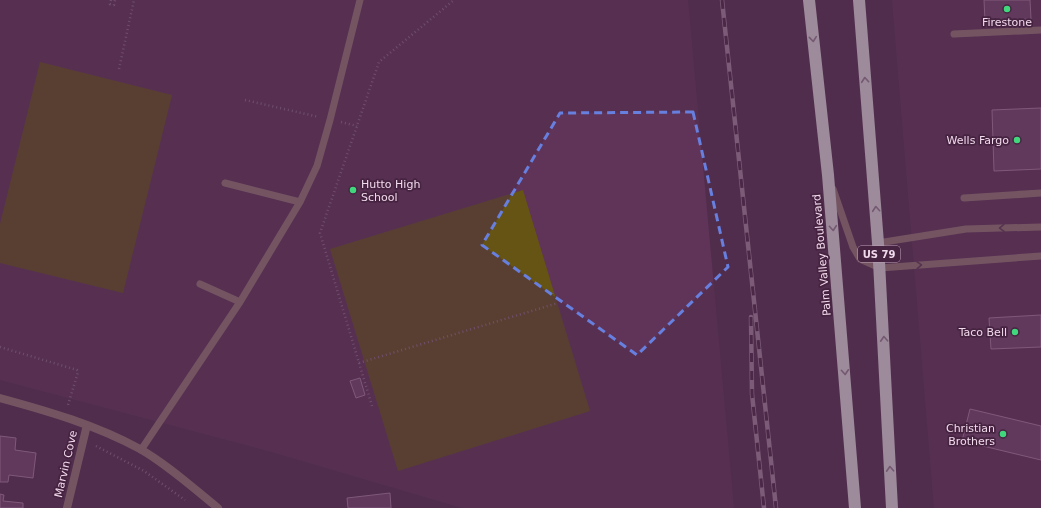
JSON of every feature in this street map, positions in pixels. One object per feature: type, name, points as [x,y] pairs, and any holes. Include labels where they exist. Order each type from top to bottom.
[{"type":"highway","name":"Palm Valley Boulevard","points":[[809,0],[828,175],[855,508]]},
{"type":"highway","name":"US 79","points":[[859,0],[880,268],[892,508]]},
{"type":"street","points":[[0,398],[64,416],[141,450],[181,478],[218,508]]},
{"type":"street","name":"Marvin Cove","points":[[67,508],[86,425]]},
{"type":"lane","points":[[141,450],[240,302],[300,202],[317,166],[360,0]]},
{"type":"lane","points":[[954,34],[1041,30]]},
{"type":"lane","points":[[828,175],[853,246],[860,259],[880,268],[1040,256]]},
{"type":"lane","points":[[225,183],[300,202]]},
{"type":"lane","points":[[964,198],[1041,193]]},
{"type":"lane","points":[[878,243],[966,229],[1041,227]]},
{"type":"lane","points":[[200,284],[240,302]]},
{"type":"path","points":[[111,0],[110,4],[114,5],[115,0]]},
{"type":"path","points":[[118,69],[134,0]]},
{"type":"path","points":[[372,406],[320,233],[379,62],[454,0]]},
{"type":"path","points":[[245,100],[357,126]]},
{"type":"path","points":[[359,363],[558,303]]},
{"type":"highlighted area","points":[[693,112],[728,267],[637,355],[482,245],[560,113]]},
{"type":"shaded area","name":"Hutto High School","points":[[0,0],[688,0],[734,508],[462,508],[268,451],[0,380]]},
{"type":"shaded area","points":[[892,0],[1041,0],[1041,508],[934,508]]},
{"type":"shaded area","points":[[40,62],[172,95],[123,293],[0,263],[0,224]]},
{"type":"shaded area","points":[[523,190],[590,411],[398,471],[330,249]]},
{"type":"building","name":"Firestone","points":[[984,0],[1030,0],[1031,19],[985,21]]},
{"type":"building","name":"Wells Fargo","points":[[1041,108],[1041,169],[994,171],[992,110]]},
{"type":"building","name":"Taco Bell","points":[[1041,315],[1041,347],[991,349],[989,318]]},
{"type":"building","points":[[360,378],[365,395],[356,398],[350,381]]},
{"type":"building","name":"Christian Brothers","points":[[970,409],[1041,426],[1041,460],[962,441]]},
{"type":"building","points":[[0,436],[16,438],[15,450],[36,453],[33,478],[9,475],[8,482],[0,482]]},
{"type":"building","points":[[390,493],[391,508],[348,508],[347,498]]},
{"type":"building","points":[[0,494],[4,495],[3,501],[23,503],[23,508],[0,508]]},
{"type":"railway","points":[[722,0],[776,508]]},
{"type":"railway","points":[[751,317],[752,394],[764,508]]},
{"type":"place","name":"Firestone","points":[[1007,9]]},
{"type":"place","name":"Wells Fargo","points":[[1017,140]]},
{"type":"place","name":"Hutto High School","points":[[353,190]]},
{"type":"place","name":"Taco Bell","points":[[1015,332]]},
{"type":"place","name":"Christian Brothers","points":[[1003,434]]}]
